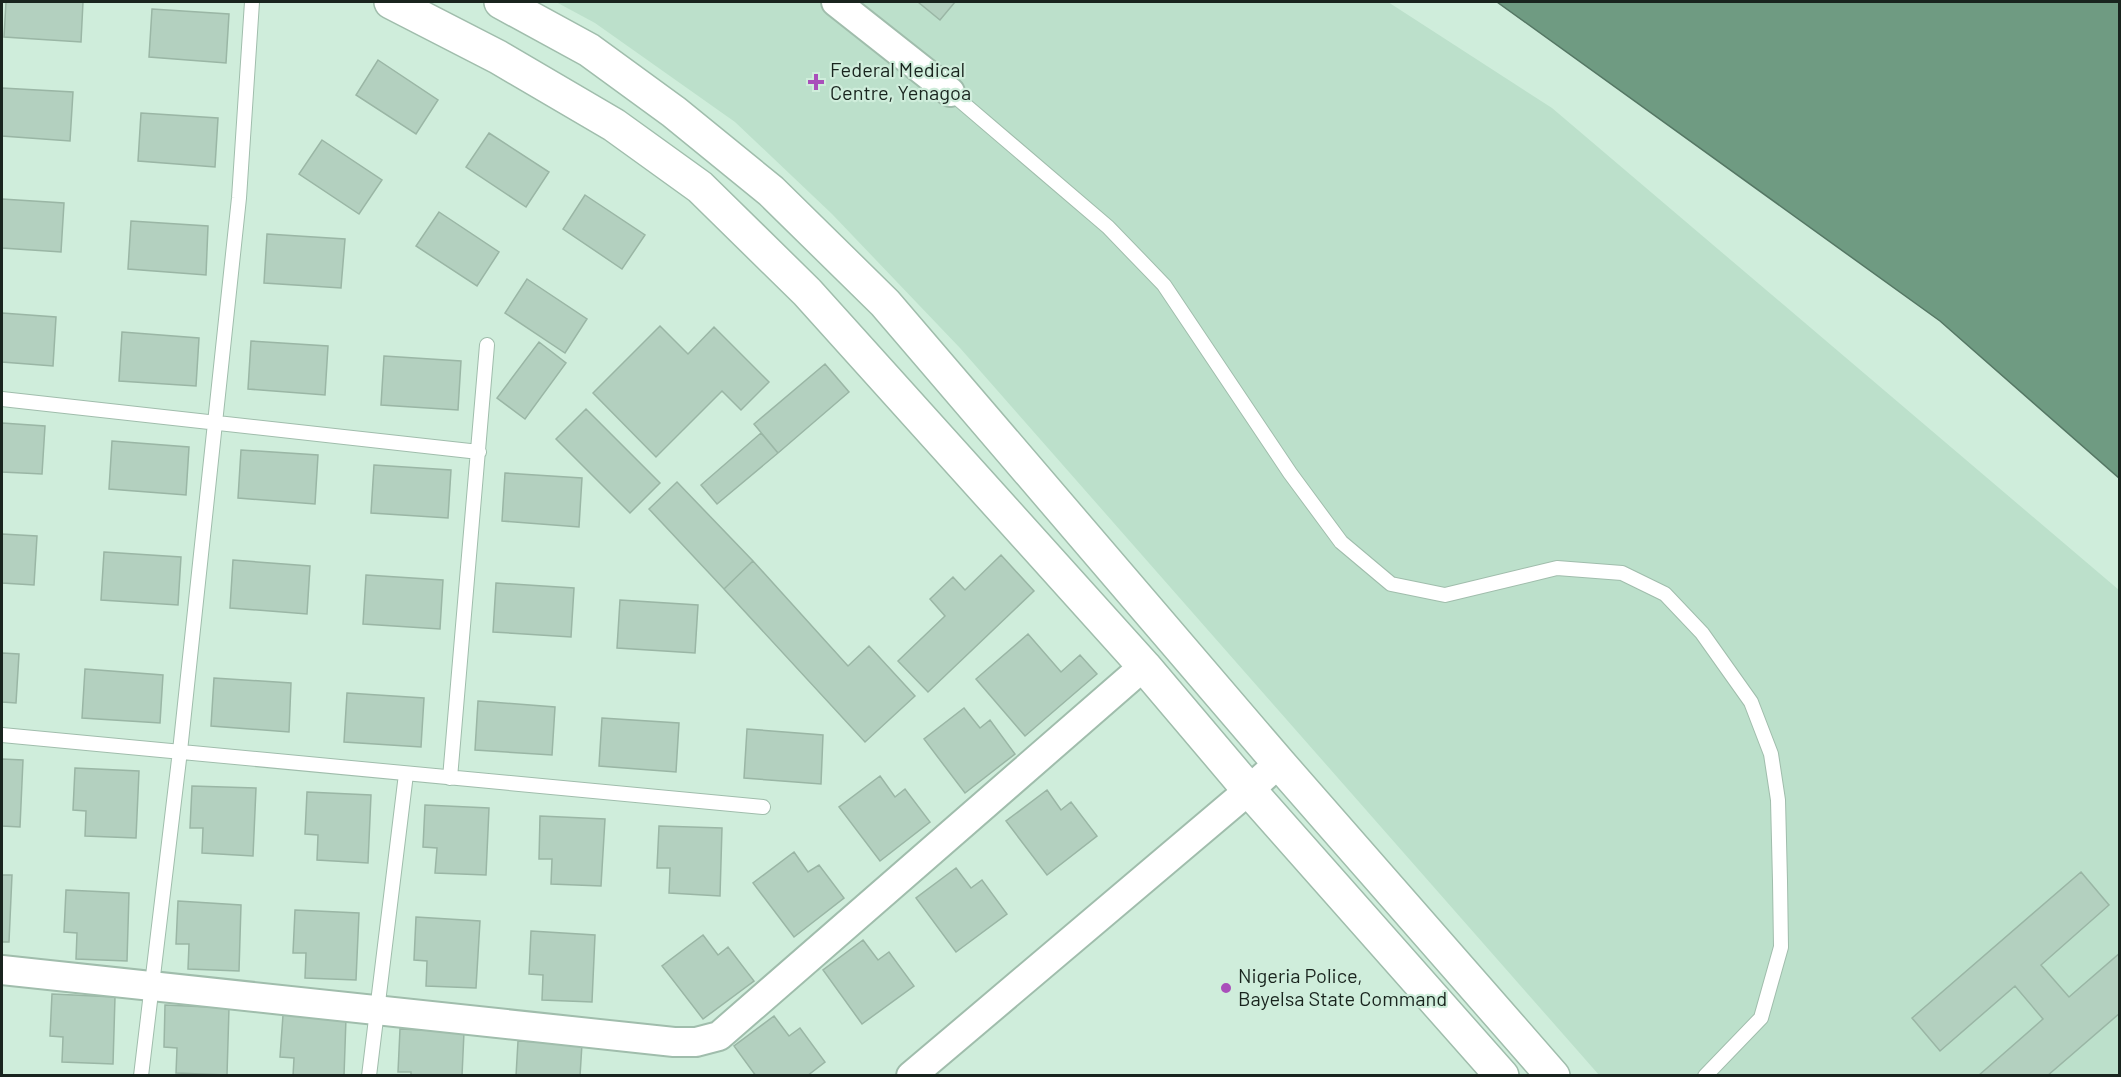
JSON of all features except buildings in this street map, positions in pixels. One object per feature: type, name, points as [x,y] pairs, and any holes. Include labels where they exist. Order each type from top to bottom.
[{"type":"street","points":[[391,2],[498,57],[614,125],[700,187],[807,291],[1144,666],[1249,790],[1502,1076]]},
{"type":"street","points":[[501,2],[589,50],[674,112],[779,199],[885,303],[1280,763],[1553,1076]]},
{"type":"street","points":[[836,2],[950,92]]},
{"type":"street","points":[[2,970],[674,1042],[696,1042],[719,1036],[1144,666]]},
{"type":"street","points":[[911,1076],[1280,763]]},
{"type":"lane","points":[[141,1076],[180,751],[239,198],[252,2]]},
{"type":"lane","points":[[950,92],[1108,227],[1164,285],[1290,473],[1341,542],[1390,584],[1445,595],[1557,568],[1623,573],[1665,594],[1702,633],[1751,702],[1771,754],[1779,800],[1781,948],[1761,1018],[1706,1076]]},
{"type":"lane","points":[[450,778],[487,345]]},
{"type":"lane","points":[[2,399],[479,452]]},
{"type":"lane","points":[[2,735],[763,807]]},
{"type":"lane","points":[[369,1076],[406,774]]},
{"type":"shaded area","points":[[556,2],[1388,2],[1552,108],[2119,590],[2119,1075],[1599,1075],[960,348],[832,214],[735,122],[595,23]]},
{"type":"shaded area","points":[[1497,2],[2119,2],[2119,478],[1940,321]]},
{"type":"place","name":"Federal Medical Centre, Yenagoa","points":[[816,82]]},
{"type":"place","name":"Nigeria Police, Bayelsa State Command","points":[[1226,988]]}]
